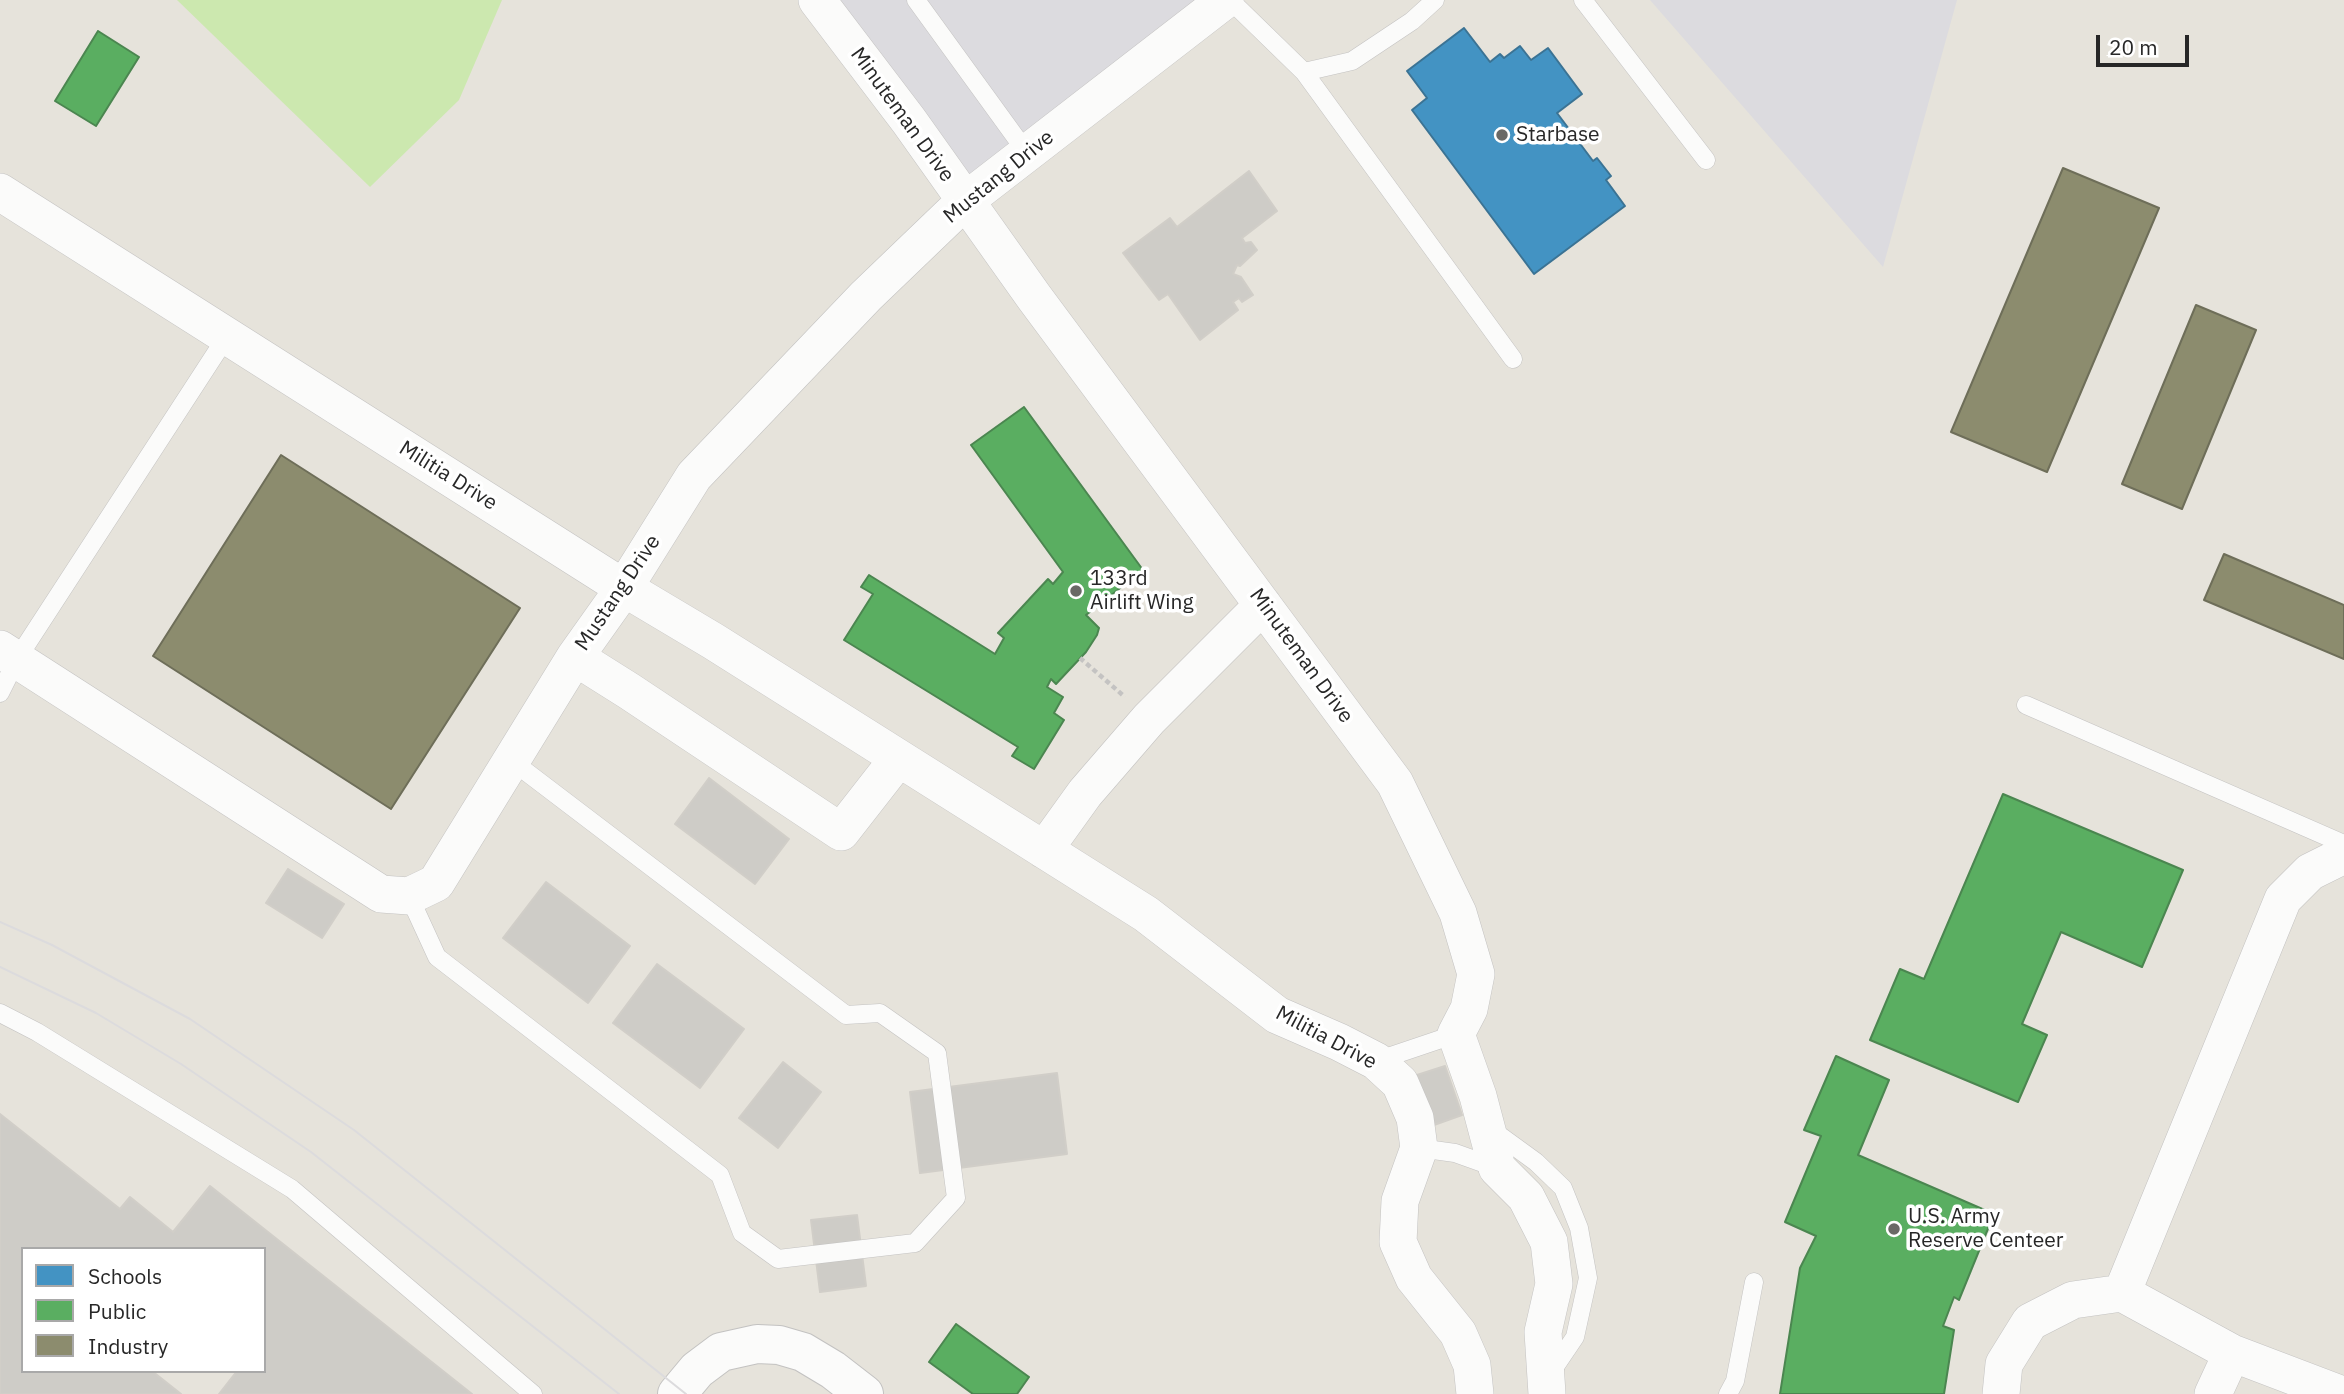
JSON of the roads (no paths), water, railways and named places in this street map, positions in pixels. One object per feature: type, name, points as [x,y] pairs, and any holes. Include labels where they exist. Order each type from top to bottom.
[{"type":"street","name":"Minuteman Drive","points":[[817,0],[909,121],[965,201],[1395,783],[1458,913],[1476,974],[1469,1009],[1456,1034]]},
{"type":"street","name":"Mustang Drive","points":[[410,896],[436,883],[575,657],[624,588],[694,477],[866,296],[965,201],[1228,0]]},
{"type":"street","name":"Militia Drive","points":[[0,192],[624,588],[713,641],[1146,914],[1277,1014],[1376,1061],[1401,1083],[1415,1118],[1419,1148],[1400,1201],[1398,1242],[1414,1278],[1458,1333],[1472,1365],[1475,1394]]},
{"type":"street","points":[[1044,850],[1085,793],[1149,719],[1263,604]]},
{"type":"street","points":[[8,654],[381,894],[410,896]]},
{"type":"street","points":[[575,657],[841,832],[898,759]]},
{"type":"street","points":[[2122,1293],[2283,899],[2310,872],[2344,855]]},
{"type":"street","points":[[1456,1034],[1478,1096],[1497,1168],[1525,1198],[1549,1242],[1554,1284],[1544,1332],[1546,1387]]},
{"type":"street","points":[[2001,1394],[2004,1364],[2031,1322],[2073,1300],[2122,1293],[2232,1353],[2340,1394]]},
{"type":"street","points":[[677,1394],[697,1370],[721,1352],[757,1344],[779,1345],[803,1352],[833,1370],[864,1394]]},
{"type":"street","points":[[2213,1394],[2232,1353]]},
{"type":"lane","points":[[916,0],[1027,153]]},
{"type":"lane","points":[[1228,0],[1304,72],[1513,359]]},
{"type":"lane","points":[[1304,72],[1352,61],[1412,21],[1435,0]]},
{"type":"lane","points":[[1583,0],[1706,160]]},
{"type":"lane","points":[[0,693],[8,654],[227,336]]},
{"type":"lane","points":[[2026,705],[2344,844]]},
{"type":"lane","points":[[410,896],[437,957],[720,1175],[742,1233],[778,1259],[915,1244],[956,1198],[937,1053],[880,1013],[846,1016],[512,761]]},
{"type":"lane","points":[[0,1013],[37,1032],[292,1189],[533,1394]]},
{"type":"lane","points":[[1376,1061],[1456,1034]]},
{"type":"lane","points":[[1485,1125],[1536,1162],[1563,1188],[1579,1228],[1588,1278],[1575,1337],[1546,1387]]},
{"type":"lane","points":[[1419,1148],[1455,1153],[1497,1168]]},
{"type":"lane","points":[[1728,1394],[1735,1381],[1754,1282]]},
{"type":"tram line","points":[[0,922],[52,945],[190,1019],[354,1130],[686,1394]]},
{"type":"tram line","points":[[0,967],[96,1013],[181,1064],[311,1152],[619,1394]]},
{"type":"place","name":"Starbase","points":[[1502,135]]},
{"type":"place","name":"133rd Airlift Wing","points":[[1076,591]]},
{"type":"place","name":"U.S. Army Reserve Centeer","points":[[1894,1229]]}]
